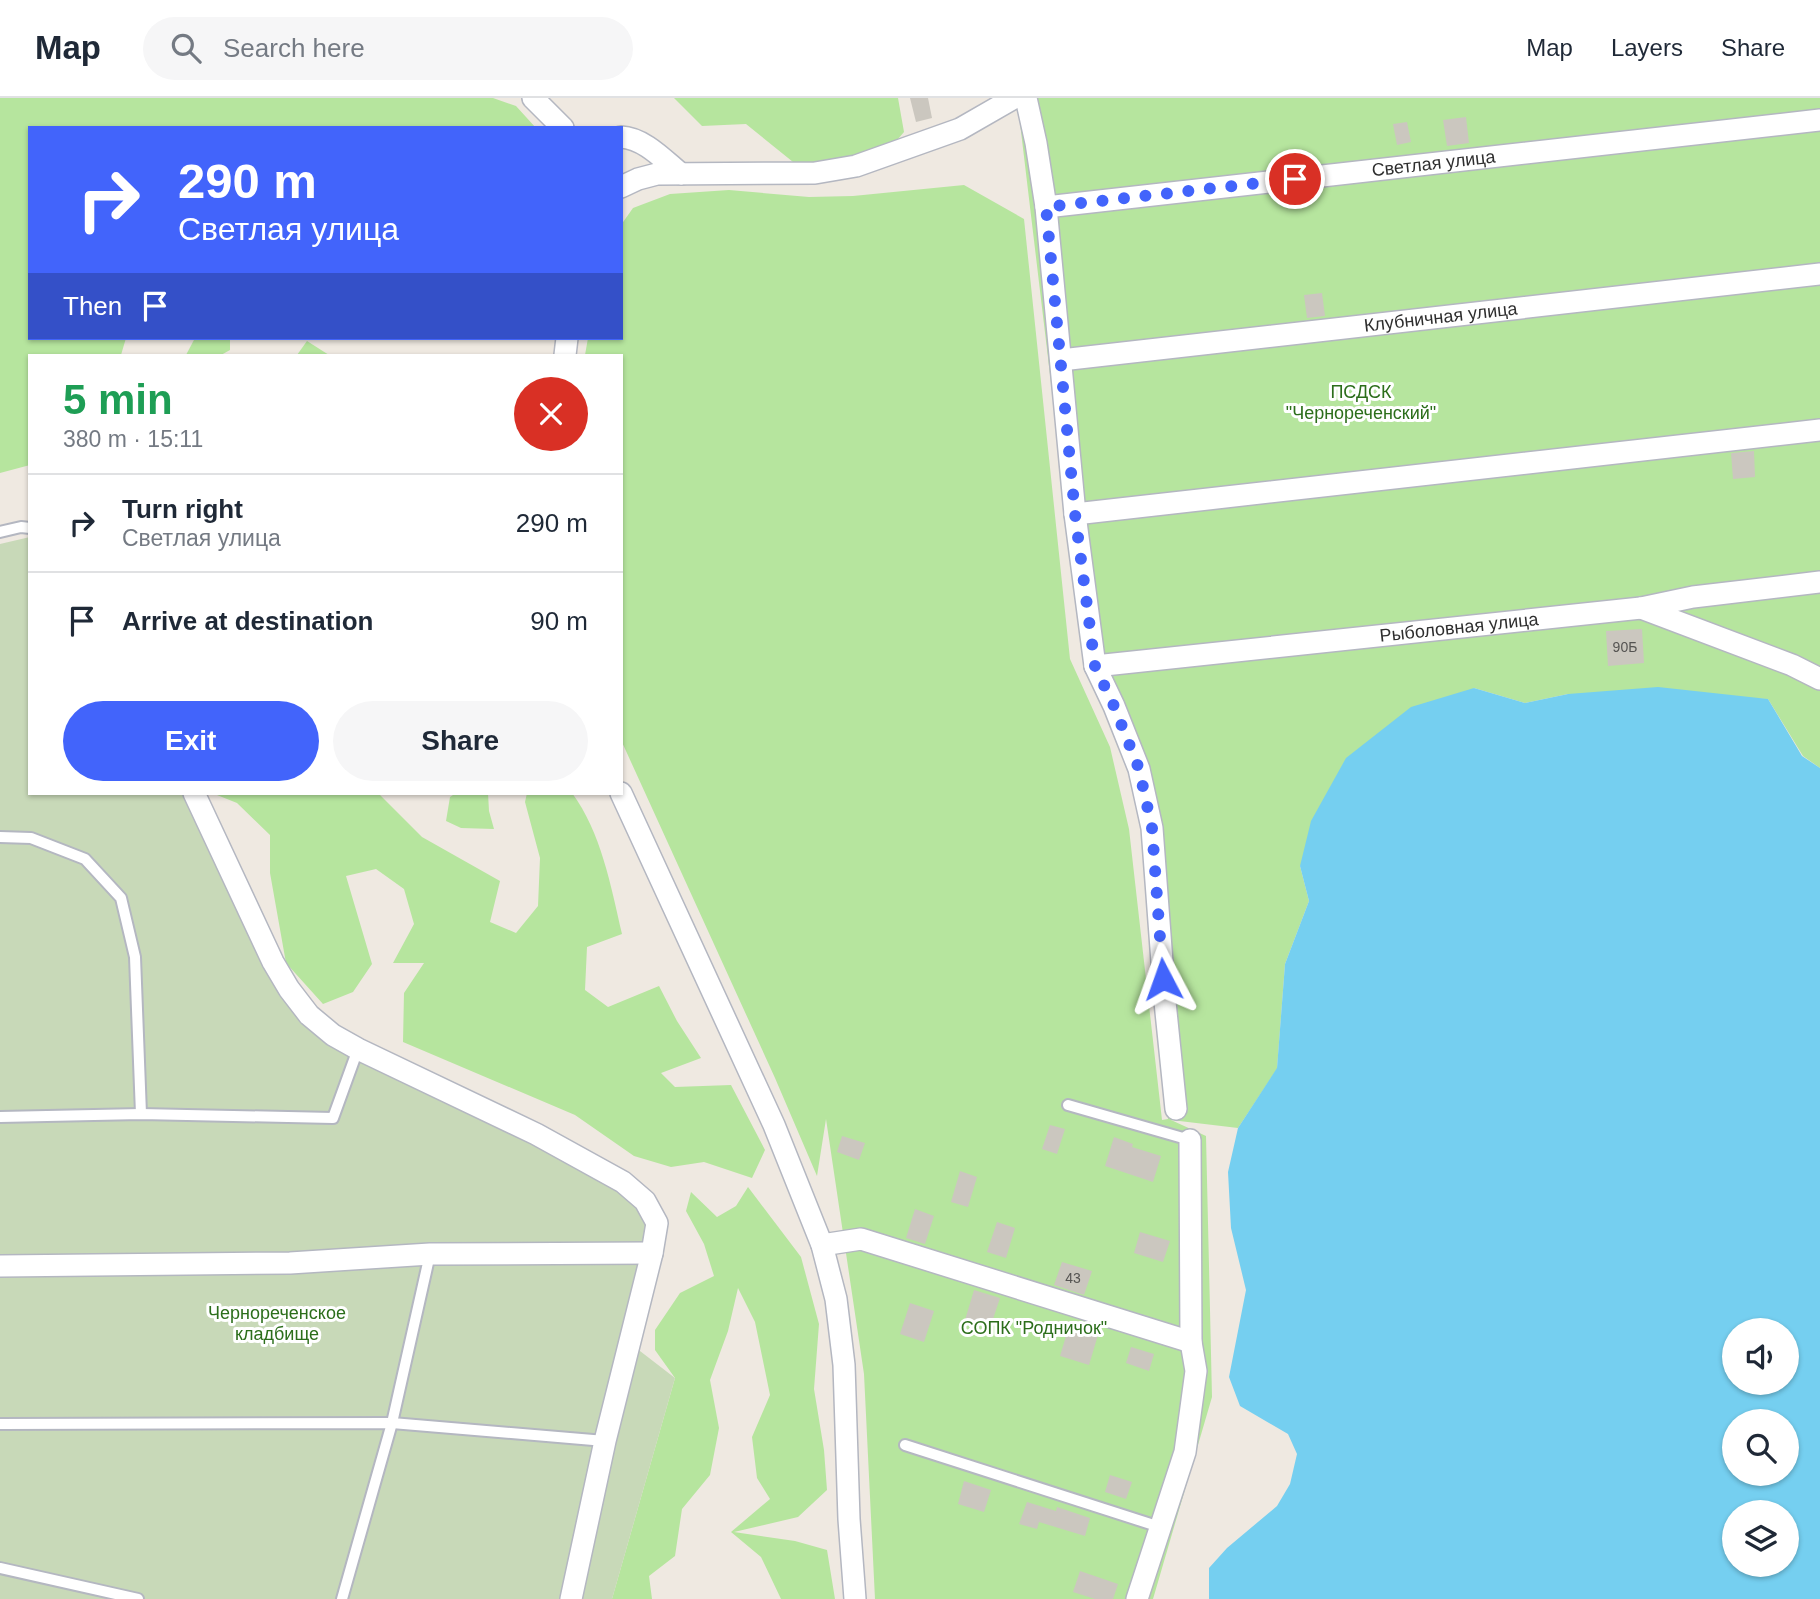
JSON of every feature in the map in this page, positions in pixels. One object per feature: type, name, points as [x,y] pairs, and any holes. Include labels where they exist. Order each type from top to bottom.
[{"type":"street","points":[[533,98],[561,126]]},
{"type":"street","points":[[623,186],[638,178],[657,174],[816,173],[856,166],[960,129],[1014,98]]},
{"type":"street","points":[[1026,98],[1046,207],[1075,514],[1095,666],[1139,769],[1152,828],[1176,1109]]},
{"type":"street","name":"Светлая улица","points":[[1046,207],[1820,120]]},
{"type":"street","points":[[623,137],[647,146],[681,174]]},
{"type":"street","name":"Клубничная улица","points":[[1061,360],[1820,274]]},
{"type":"street","points":[[1075,514],[1820,430]]},
{"type":"street","name":"Рыболовная улица","points":[[1095,666],[1641,608],[1693,597],[1820,582]]},
{"type":"street","points":[[1641,608],[1820,678]]},
{"type":"street","points":[[195,795],[273,962],[309,1015],[333,1035],[358,1049],[536,1134],[623,1182],[645,1201],[657,1223],[571,1599]]},
{"type":"street","points":[[622,795],[774,1125],[822,1245],[836,1299],[844,1365],[849,1519],[855,1599]]},
{"type":"street","points":[[1137,1599],[1185,1452],[1196,1371],[1191,1342],[1190,1140]]},
{"type":"street","points":[[822,1245],[862,1239],[1191,1342]]},
{"type":"street","points":[[0,1266],[290,1263],[430,1254],[652,1253]]},
{"type":"lane","points":[[0,532],[28,528]]},
{"type":"lane","points":[[0,837],[31,838],[85,859],[121,898],[135,957],[141,1114]]},
{"type":"lane","points":[[0,1117],[141,1114],[333,1118],[358,1049]]},
{"type":"lane","points":[[1068,1105],[1190,1140]]},
{"type":"lane","points":[[342,1599],[392,1423],[430,1254]]},
{"type":"lane","points":[[0,1424],[392,1423],[605,1441]]},
{"type":"lane","points":[[905,1444],[1160,1527]]},
{"type":"lane","points":[[0,1568],[138,1599]]},
{"type":"green space","points":[[0,98],[493,98],[516,106],[534,126],[28,126],[28,340],[125,340],[121,354],[28,354],[28,466],[0,473]]},
{"type":"green space","points":[[674,98],[898,98],[904,132],[891,147],[882,152],[798,166],[746,124],[702,126]]},
{"type":"green space","points":[[1017,98],[1820,98],[1820,768],[1803,756],[1768,699],[1568,694],[1525,703],[1474,688],[1300,866],[1309,901],[1285,964],[1277,1069],[1238,1128],[1171,1120],[1206,1136],[1212,1397],[1153,1599],[875,1599],[864,1374],[826,1119],[817,1176],[623,744],[623,354],[585,354],[588,340],[623,340],[623,222],[633,208],[670,194],[729,190],[809,197],[853,196],[964,185],[1024,219],[1070,659],[1110,747],[1129,829],[1162,1120],[1168,1119],[1147,869],[1136,793],[1117,737],[1085,668]]},
{"type":"green space","points":[[194,340],[230,340],[230,350],[223,354],[187,354]]},
{"type":"green space","points":[[307,341],[327,354],[298,354]]},
{"type":"green space","name":"Чернореченское кладбище","points":[[28,537],[28,795],[186,795],[304,1017],[537,1142],[630,1196],[650,1224],[627,1341],[675,1378],[612,1599],[0,1599],[0,544]]},
{"type":"green space","points":[[217,795],[380,795],[422,837],[500,881],[490,922],[516,933],[538,906],[540,858],[525,802],[527,795],[573,795],[598,842],[622,934],[587,947],[585,990],[608,1007],[659,986],[701,1058],[661,1073],[675,1087],[731,1085],[765,1150],[752,1178],[704,1162],[671,1167],[634,1156],[575,1115],[403,1042],[404,993],[424,963],[393,963],[414,924],[404,889],[376,869],[346,876],[372,964],[353,992],[323,1004],[286,963],[270,873],[270,835],[237,803]]},
{"type":"green space","points":[[488,795],[494,829],[461,828],[446,821],[450,797]]},
{"type":"green space","points":[[748,1187],[801,1257],[819,1324],[814,1389],[824,1450],[827,1490],[798,1517],[734,1532],[795,1541],[827,1550],[835,1599],[781,1599],[761,1557],[731,1532],[770,1499],[757,1478],[752,1437],[770,1395],[755,1322],[738,1288],[728,1331],[710,1380],[719,1428],[710,1475],[682,1509],[675,1556],[649,1576],[652,1599],[612,1599],[675,1378],[655,1350],[655,1330],[680,1293],[714,1276],[704,1244],[686,1211],[691,1192],[717,1217],[736,1206]]},
{"type":"water","points":[[1658,687],[1768,699],[1802,756],[1820,768],[1820,1599],[1209,1599],[1209,1568],[1227,1548],[1277,1506],[1290,1484],[1297,1454],[1288,1434],[1240,1406],[1229,1377],[1246,1290],[1231,1228],[1228,1172],[1238,1128],[1277,1068],[1285,964],[1309,901],[1300,866],[1311,821],[1346,758],[1411,707],[1474,688],[1525,703],[1568,694]]},
{"type":"building","points":[[910,98],[928,98],[932,118],[916,122]]},
{"type":"building","points":[[1466,117],[1469,143],[1447,146],[1443,120]]},
{"type":"building","points":[[1407,122],[1411,142],[1397,145],[1393,124]]},
{"type":"building","points":[[1322,293],[1325,316],[1307,318],[1304,295]]},
{"type":"building","points":[[1754,451],[1755,477],[1733,479],[1731,453]]},
{"type":"building","points":[[1642,629],[1644,663],[1608,666],[1606,631]]},
{"type":"building","points":[[1050,1125],[1065,1129],[1057,1154],[1042,1149]]},
{"type":"building","points":[[842,1136],[865,1143],[859,1160],[837,1152]]},
{"type":"building","points":[[1114,1137],[1133,1144],[1132,1147],[1161,1156],[1153,1182],[1105,1166]]},
{"type":"building","points":[[960,1171],[977,1177],[968,1207],[951,1202]]},
{"type":"building","points":[[915,1209],[934,1216],[925,1244],[906,1238]]},
{"type":"building","points":[[997,1222],[1015,1228],[1006,1258],[987,1252]]},
{"type":"building","points":[[1140,1232],[1170,1241],[1163,1262],[1134,1253]]},
{"type":"building","points":[[1062,1262],[1092,1271],[1084,1295],[1054,1285]]},
{"type":"building","points":[[974,1290],[1000,1298],[990,1328],[965,1320]]},
{"type":"building","points":[[910,1303],[934,1311],[924,1342],[900,1334]]},
{"type":"building","points":[[1069,1326],[1098,1335],[1089,1365],[1060,1356]]},
{"type":"building","points":[[1131,1347],[1154,1354],[1149,1371],[1126,1363]]},
{"type":"building","points":[[1110,1475],[1132,1482],[1126,1499],[1105,1492]]},
{"type":"building","points":[[964,1481],[991,1490],[984,1512],[958,1504]]},
{"type":"building","points":[[1027,1502],[1056,1511],[1057,1507],[1090,1518],[1085,1536],[1039,1522],[1037,1529],[1019,1524]]},
{"type":"building","points":[[1080,1571],[1118,1584],[1113,1599],[1095,1599],[1073,1592]]},
{"type":"route","points":[[1163,979],[1152,828],[1139,769],[1095,666],[1075,514],[1046,207],[1295,179]]},
{"type":"park label","name":"ПСДСК \"Чернореченский\"","points":[[1361,402]]},
{"type":"park label","name":"СОПК \"Родничок\"","points":[[1034,1328]]}]
